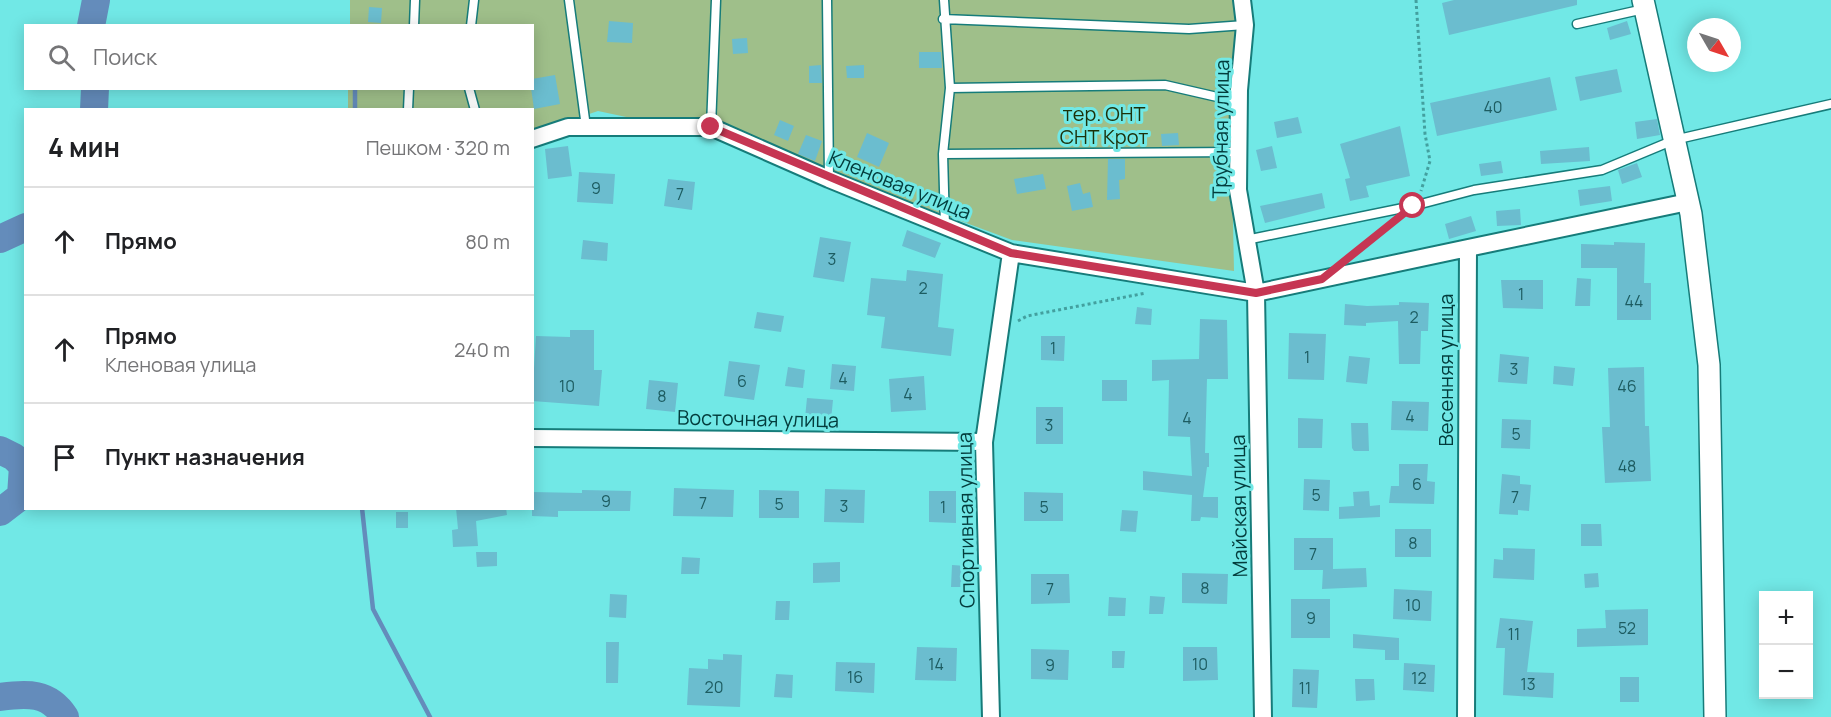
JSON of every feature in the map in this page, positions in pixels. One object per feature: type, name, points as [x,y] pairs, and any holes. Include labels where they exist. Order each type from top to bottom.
[{"type":"street","name":"Трубная улица","points":[[1242,0],[1245,25],[1239,102],[1238,190],[1256,293]]},
{"type":"street","points":[[1644,5],[1688,202],[1708,365],[1715,717]]},
{"type":"street","name":"Кленовая улица","points":[[534,138],[568,127],[711,127],[829,179],[1011,253],[1256,293]]},
{"type":"street","points":[[1256,293],[1688,202]]},
{"type":"street","name":"Весенняя улица","points":[[1466,717],[1468,248]]},
{"type":"street","name":"Спортивная улица","points":[[991,717],[984,442],[1011,253]]},
{"type":"street","name":"Майская улица","points":[[1256,293],[1263,717]]},
{"type":"street","name":"Восточная улица","points":[[534,438],[984,442]]},
{"type":"lane","points":[[414,24],[415,0]]},
{"type":"lane","points":[[471,24],[474,0]]},
{"type":"lane","points":[[569,0],[586,127]]},
{"type":"lane","points":[[711,127],[716,0]]},
{"type":"lane","points":[[826,0],[829,179]]},
{"type":"lane","points":[[944,0],[950,88],[943,154],[945,226]]},
{"type":"lane","points":[[1577,24],[1644,5]]},
{"type":"lane","points":[[944,19],[1189,29],[1245,25]]},
{"type":"lane","points":[[950,88],[1165,85],[1239,102]]},
{"type":"lane","points":[[408,108],[409,90]]},
{"type":"lane","points":[[470,90],[474,108]]},
{"type":"lane","points":[[1246,240],[1413,206],[1474,190],[1602,170],[1674,140],[1831,104]]},
{"type":"lane","points":[[943,154],[1238,152]]},
{"type":"path","points":[[1344,261],[1413,206],[1430,160],[1425,134],[1416,0]]},
{"type":"path","points":[[998,333],[1027,316],[1147,292]]},
{"type":"green space","name":"тер. ОНТ СНТ Крот","points":[[350,0],[1238,0],[1245,25],[1231,123],[1234,271],[1012,240],[753,144],[598,111],[534,133],[534,108],[348,108],[348,90],[534,90],[534,24],[350,24]]},
{"type":"building","points":[[1454,0],[1577,0],[1577,5],[1449,35],[1442,3]]},
{"type":"building","points":[[369,7],[382,8],[381,23],[368,22]]},
{"type":"building","points":[[609,21],[633,23],[632,43],[607,42]]},
{"type":"building","points":[[1627,21],[1631,34],[1610,40],[1607,28]]},
{"type":"building","points":[[747,38],[748,53],[733,54],[732,39]]},
{"type":"building","points":[[919,52],[941,52],[942,68],[919,68]]},
{"type":"building","points":[[821,65],[822,83],[809,83],[809,66]]},
{"type":"building","points":[[864,65],[864,78],[847,78],[846,66]]},
{"type":"building","points":[[1617,69],[1622,92],[1580,101],[1575,77]]},
{"type":"building","points":[[555,75],[560,104],[534,109],[531,90],[534,90],[534,79]]},
{"type":"building","points":[[1550,77],[1557,110],[1437,136],[1430,103]]},
{"type":"building","points":[[1298,117],[1302,133],[1277,138],[1274,122]]},
{"type":"building","points":[[1657,119],[1660,135],[1637,139],[1635,122]]},
{"type":"building","points":[[780,120],[794,126],[788,141],[774,135]]},
{"type":"building","points":[[1400,126],[1410,176],[1366,186],[1369,197],[1350,201],[1345,179],[1350,178],[1340,144]]},
{"type":"building","points":[[867,133],[889,143],[879,167],[857,157]]},
{"type":"building","points":[[1178,133],[1179,145],[1162,146],[1161,134]]},
{"type":"building","points":[[806,135],[822,141],[815,161],[798,154]]},
{"type":"building","points":[[568,146],[572,176],[548,179],[545,149]]},
{"type":"building","points":[[1272,146],[1277,168],[1261,171],[1256,150]]},
{"type":"building","points":[[1589,147],[1590,161],[1541,164],[1540,151]]},
{"type":"building","points":[[1108,159],[1125,159],[1125,179],[1119,180],[1120,199],[1107,200]]},
{"type":"building","points":[[1501,161],[1503,173],[1481,176],[1479,164]]},
{"type":"building","points":[[1637,163],[1642,177],[1622,184],[1618,170]]},
{"type":"building","points":[[579,172],[615,174],[613,204],[577,202]]},
{"type":"building","points":[[1043,174],[1046,189],[1017,194],[1014,179]]},
{"type":"building","points":[[668,179],[695,182],[692,210],[664,206]]},
{"type":"building","points":[[1080,183],[1083,194],[1090,192],[1093,207],[1072,211],[1067,186]]},
{"type":"building","points":[[1610,186],[1612,201],[1580,206],[1578,190]]},
{"type":"building","points":[[1322,193],[1325,208],[1265,223],[1260,206]]},
{"type":"building","points":[[1520,209],[1521,225],[1497,226],[1496,211]]},
{"type":"building","points":[[1471,216],[1476,231],[1449,239],[1445,224]]},
{"type":"building","points":[[907,230],[941,243],[935,258],[902,246]]},
{"type":"building","points":[[820,237],[851,242],[844,282],[813,277]]},
{"type":"building","points":[[583,240],[608,243],[607,261],[581,259]]},
{"type":"building","points":[[1614,242],[1645,243],[1644,283],[1651,283],[1651,320],[1617,320],[1617,268],[1581,268],[1581,244],[1614,245]]},
{"type":"building","points":[[907,270],[943,274],[938,327],[954,329],[951,356],[881,348],[885,317],[867,315],[871,278],[906,281]]},
{"type":"building","points":[[1577,278],[1591,279],[1590,306],[1575,306]]},
{"type":"building","points":[[1501,280],[1543,280],[1543,309],[1503,308]]},
{"type":"building","points":[[1399,302],[1429,303],[1428,331],[1421,331],[1420,364],[1399,364],[1398,321],[1366,323],[1366,326],[1344,325],[1345,304],[1399,305]]},
{"type":"building","points":[[1137,307],[1152,309],[1151,325],[1135,324]]},
{"type":"building","points":[[757,312],[784,316],[781,332],[754,328]]},
{"type":"building","points":[[1200,319],[1227,320],[1228,379],[1207,379],[1205,453],[1209,453],[1209,467],[1207,467],[1203,497],[1218,497],[1218,518],[1201,517],[1200,521],[1191,521],[1192,495],[1143,490],[1143,471],[1192,476],[1190,437],[1168,436],[1169,380],[1152,381],[1152,360],[1199,359]]},
{"type":"building","points":[[570,330],[594,330],[594,370],[602,370],[599,406],[534,401],[536,336],[570,337]]},
{"type":"building","points":[[1289,333],[1326,334],[1324,380],[1288,379]]},
{"type":"building","points":[[1041,336],[1065,336],[1064,361],[1041,360]]},
{"type":"building","points":[[1500,354],[1529,357],[1527,384],[1498,382]]},
{"type":"building","points":[[1349,356],[1370,358],[1367,384],[1346,382]]},
{"type":"building","points":[[729,361],[760,365],[754,400],[724,396]]},
{"type":"building","points":[[832,364],[856,366],[854,391],[830,389]]},
{"type":"building","points":[[1554,366],[1575,368],[1573,386],[1553,384]]},
{"type":"building","points":[[788,367],[805,370],[803,388],[785,386]]},
{"type":"building","points":[[1644,367],[1645,426],[1649,426],[1651,481],[1605,483],[1602,427],[1610,427],[1608,368]]},
{"type":"building","points":[[924,376],[926,410],[891,412],[889,379]]},
{"type":"building","points":[[649,380],[678,383],[675,412],[646,409]]},
{"type":"building","points":[[1102,380],[1127,380],[1127,401],[1102,401]]},
{"type":"building","points":[[807,398],[833,400],[831,420],[805,418]]},
{"type":"building","points":[[1392,401],[1429,402],[1428,431],[1391,430]]},
{"type":"building","points":[[1036,407],[1063,407],[1063,444],[1036,444]]},
{"type":"building","points":[[1298,418],[1323,419],[1322,448],[1298,448]]},
{"type":"building","points":[[1502,419],[1531,420],[1530,449],[1501,448]]},
{"type":"building","points":[[1351,423],[1368,423],[1369,451],[1354,451],[1352,448]]},
{"type":"building","points":[[1399,464],[1428,464],[1427,481],[1435,482],[1434,504],[1389,503],[1391,486],[1399,486]]},
{"type":"building","points":[[1502,474],[1520,476],[1520,484],[1531,485],[1529,511],[1518,510],[1518,515],[1499,514]]},
{"type":"building","points":[[1304,479],[1330,480],[1329,511],[1303,510]]},
{"type":"building","points":[[674,488],[734,490],[733,517],[673,516]]},
{"type":"building","points":[[825,489],[865,490],[864,523],[824,522]]},
{"type":"building","points":[[582,490],[631,491],[630,511],[558,511],[558,517],[532,516],[534,492],[582,493]]},
{"type":"building","points":[[759,490],[799,491],[799,518],[759,518]]},
{"type":"building","points":[[929,491],[956,491],[956,523],[929,522]]},
{"type":"building","points":[[1369,491],[1370,506],[1380,505],[1380,517],[1339,519],[1339,507],[1354,506],[1353,492]]},
{"type":"building","points":[[1024,492],[1063,493],[1063,521],[1024,521]]},
{"type":"building","points":[[456,510],[506,510],[507,515],[476,521],[478,546],[453,547],[452,530],[458,529]]},
{"type":"building","points":[[1122,510],[1138,511],[1136,532],[1120,531]]},
{"type":"building","points":[[396,512],[408,512],[408,528],[396,528]]},
{"type":"building","points":[[1581,524],[1601,524],[1602,546],[1581,546]]},
{"type":"building","points":[[1395,529],[1431,529],[1431,557],[1395,557]]},
{"type":"building","points":[[1294,538],[1333,538],[1333,569],[1366,568],[1367,587],[1322,589],[1323,570],[1294,570]]},
{"type":"building","points":[[1503,548],[1535,549],[1534,580],[1493,578],[1494,559],[1503,560]]},
{"type":"building","points":[[476,552],[497,552],[497,566],[477,567]]},
{"type":"building","points":[[682,557],[700,558],[699,574],[681,574]]},
{"type":"building","points":[[840,562],[840,582],[813,583],[813,563]]},
{"type":"building","points":[[952,565],[967,566],[965,587],[951,587]]},
{"type":"building","points":[[1182,573],[1228,574],[1227,604],[1182,603]]},
{"type":"building","points":[[1598,573],[1599,587],[1585,588],[1584,574]]},
{"type":"building","points":[[1031,574],[1069,574],[1070,603],[1031,604]]},
{"type":"building","points":[[1394,589],[1432,591],[1431,621],[1393,619]]},
{"type":"building","points":[[610,594],[627,595],[626,618],[609,617]]},
{"type":"building","points":[[1150,596],[1165,597],[1163,614],[1149,614]]},
{"type":"building","points":[[1109,597],[1126,598],[1125,616],[1108,616]]},
{"type":"building","points":[[1291,599],[1330,599],[1330,638],[1291,638]]},
{"type":"building","points":[[776,601],[790,601],[789,620],[775,620]]},
{"type":"building","points":[[1648,609],[1648,645],[1577,647],[1577,629],[1606,628],[1605,610]]},
{"type":"building","points":[[1500,618],[1533,621],[1527,672],[1554,673],[1553,698],[1503,695],[1505,648],[1496,648]]},
{"type":"building","points":[[1353,634],[1399,638],[1399,660],[1385,660],[1385,650],[1353,648]]},
{"type":"building","points":[[606,642],[619,642],[618,683],[606,683]]},
{"type":"building","points":[[917,647],[957,648],[956,681],[915,680]]},
{"type":"building","points":[[1183,647],[1217,647],[1218,680],[1183,681]]},
{"type":"building","points":[[1031,649],[1069,650],[1068,680],[1031,679]]},
{"type":"building","points":[[1112,651],[1125,651],[1124,668],[1112,668]]},
{"type":"building","points":[[723,654],[742,655],[740,707],[687,705],[689,668],[708,669],[708,659],[723,660]]},
{"type":"building","points":[[836,662],[875,663],[874,693],[835,691]]},
{"type":"building","points":[[1404,663],[1435,665],[1434,692],[1403,690]]},
{"type":"building","points":[[1293,669],[1319,670],[1317,708],[1292,707]]},
{"type":"building","points":[[776,674],[793,675],[792,698],[774,697]]},
{"type":"building","points":[[1620,677],[1639,677],[1639,702],[1620,702]]},
{"type":"building","points":[[1355,679],[1374,679],[1375,700],[1356,701]]},
{"type":"waterway","points":[[91,24],[96,0]]},
{"type":"waterway","points":[[94,108],[95,90]]},
{"type":"waterway","points":[[355,90],[355,108]]},
{"type":"waterway","points":[[0,239],[24,228]]},
{"type":"waterway","points":[[0,450],[14,457],[23,466],[21,496],[0,512]]},
{"type":"waterway","points":[[362,510],[373,609],[430,717]]},
{"type":"waterway","points":[[0,697],[37,696],[52,703],[65,717]]},
{"type":"route","points":[[711,127],[829,179],[1011,253],[1256,293],[1322,279],[1413,206]]}]
